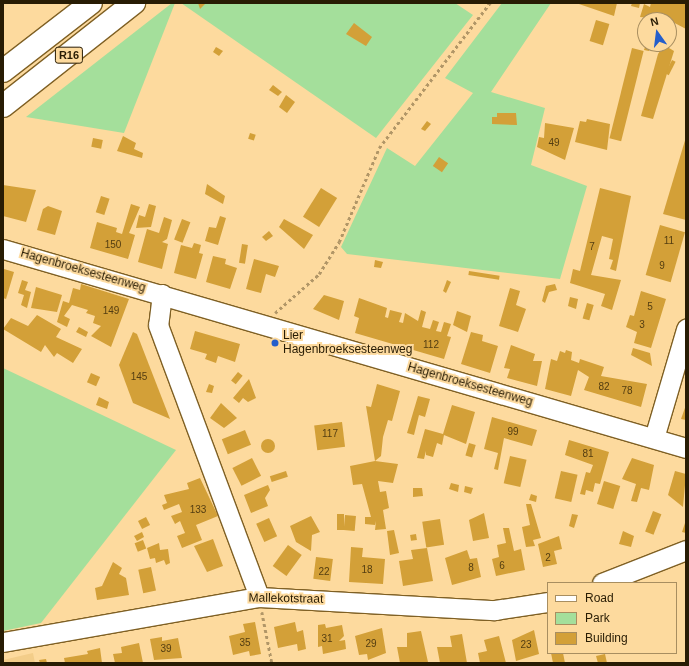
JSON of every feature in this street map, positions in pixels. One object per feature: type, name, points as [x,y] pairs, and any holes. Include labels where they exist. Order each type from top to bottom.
[{"type":"highway","name":"R16","points":[[3,71],[91,3]]},
{"type":"highway","name":"R16","points":[[3,106],[134,3]]},
{"type":"street","name":"Hagenbroeksesteenweg","points":[[3,249],[264,324],[656,432],[686,448]]},
{"type":"street","name":"Hagenbroeksesteenweg","points":[[162,294],[158,325],[259,597]]},
{"type":"street","points":[[656,432],[686,329]]},
{"type":"street","points":[[605,582],[686,550]]},
{"type":"street","name":"Mallekotstraat","points":[[3,642],[259,597],[496,610],[547,602]]},
{"type":"path","points":[[264,324],[319,274],[339,242],[379,148],[490,3]]},
{"type":"path","points":[[259,597],[272,663]]},
{"type":"shaded area","points":[[33,653],[35,663],[3,663],[3,660]]},
{"type":"green space","points":[[172,3],[175,3],[124,133],[26,117]]},
{"type":"green space","points":[[181,3],[455,3],[473,15],[376,138]]},
{"type":"green space","points":[[502,3],[551,3],[491,92],[545,108],[531,165],[587,186],[560,279],[347,254],[341,247],[387,148],[415,166],[473,93],[445,78]]},
{"type":"green space","points":[[3,368],[176,450],[41,623],[3,631]]},
{"type":"building","points":[[198,3],[206,3],[200,9]]},
{"type":"building","points":[[576,3],[617,3],[614,16]]},
{"type":"building","points":[[632,3],[640,3],[639,8],[631,6]]},
{"type":"building","points":[[651,3],[686,4],[686,29],[677,24],[677,12],[642,12],[644,4],[650,7]]},
{"type":"building","points":[[596,20],[609,24],[603,45],[590,41]]},
{"type":"building","points":[[354,23],[372,37],[366,46],[346,34]]},
{"type":"building","points":[[216,47],[223,51],[219,56],[213,52]]},
{"type":"building","points":[[632,48],[637,49],[637,52],[643,52],[621,141],[610,138]]},
{"type":"building","points":[[659,52],[674,52],[653,119],[641,116]]},
{"type":"building","points":[[672,60],[676,62],[669,75],[665,73]]},
{"type":"building","points":[[273,85],[282,92],[278,96],[269,90]]},
{"type":"building","points":[[286,95],[295,102],[287,113],[279,107]]},
{"type":"building","points":[[497,113],[516,113],[517,125],[492,124],[492,117],[497,117]]},
{"type":"building","points":[[587,119],[610,124],[607,150],[575,142],[580,121],[586,122]]},
{"type":"building","points":[[427,121],[431,124],[425,131],[421,129]]},
{"type":"building","points":[[545,123],[574,128],[565,160],[537,147],[539,137],[544,138]]},
{"type":"building","points":[[250,133],[256,135],[254,141],[248,139]]},
{"type":"building","points":[[123,136],[136,143],[134,149],[143,153],[142,158],[117,151]]},
{"type":"building","points":[[686,137],[686,220],[663,214]]},
{"type":"building","points":[[93,138],[103,140],[101,149],[91,147]]},
{"type":"building","points":[[439,157],[448,163],[442,172],[433,166]]},
{"type":"building","points":[[207,184],[225,196],[223,204],[205,194]]},
{"type":"building","points":[[3,185],[36,190],[26,222],[3,216]]},
{"type":"building","points":[[321,188],[337,198],[319,227],[303,217]]},
{"type":"building","points":[[600,188],[631,196],[616,271],[610,269],[613,260],[609,259],[613,239],[602,236],[591,275],[621,280],[612,310],[601,306],[605,294],[570,283],[573,269],[580,271]]},
{"type":"building","points":[[101,196],[110,199],[104,215],[96,212]]},
{"type":"building","points":[[131,204],[140,207],[129,233],[135,235],[128,259],[90,248],[97,222],[117,228],[116,232],[122,234]]},
{"type":"building","points":[[149,204],[156,206],[151,227],[136,228],[139,215],[145,217]]},
{"type":"building","points":[[48,206],[62,211],[55,235],[37,230],[43,209]]},
{"type":"building","points":[[220,216],[226,218],[218,245],[205,241],[209,227],[216,228]]},
{"type":"building","points":[[164,217],[172,220],[167,239],[162,242],[168,244],[162,269],[138,262],[147,229],[159,233]]},
{"type":"building","points":[[182,219],[190,222],[183,243],[174,240]]},
{"type":"building","points":[[284,219],[313,235],[304,249],[279,227]]},
{"type":"building","points":[[660,225],[685,232],[671,282],[646,275]]},
{"type":"building","points":[[269,231],[273,236],[266,241],[262,237]]},
{"type":"building","points":[[194,243],[201,245],[199,253],[203,254],[196,279],[174,273],[181,245],[192,248]]},
{"type":"building","points":[[242,244],[248,245],[245,264],[239,263]]},
{"type":"building","points":[[213,256],[226,259],[225,264],[237,268],[230,289],[206,282]]},
{"type":"building","points":[[254,259],[279,266],[275,277],[266,274],[261,293],[246,289]]},
{"type":"building","points":[[375,260],[383,262],[381,268],[374,267]]},
{"type":"building","points":[[4,269],[14,272],[6,299],[3,298]]},
{"type":"building","points":[[469,271],[500,276],[499,280],[468,275]]},
{"type":"building","points":[[22,280],[28,282],[25,290],[31,292],[27,308],[21,305],[24,295],[18,293]]},
{"type":"building","points":[[447,280],[451,282],[446,293],[443,291]]},
{"type":"building","points":[[81,284],[129,299],[111,347],[91,336],[101,326],[93,323],[95,316],[86,313],[88,310],[72,305],[64,316],[70,319],[67,327],[57,322],[63,301],[69,303],[73,288],[80,290]]},
{"type":"building","points":[[555,284],[557,290],[549,292],[545,303],[542,301],[546,286]]},
{"type":"building","points":[[36,287],[62,295],[57,312],[31,308]]},
{"type":"building","points":[[510,288],[520,291],[516,305],[526,309],[518,332],[499,326]]},
{"type":"building","points":[[641,291],[666,299],[651,348],[634,343],[637,332],[626,327],[630,315],[634,316]]},
{"type":"building","points":[[324,295],[344,301],[339,320],[313,309]]},
{"type":"building","points":[[570,297],[578,299],[576,309],[568,306]]},
{"type":"building","points":[[359,298],[387,308],[385,317],[388,318],[390,310],[402,313],[399,322],[403,323],[405,313],[418,321],[421,310],[426,312],[422,327],[430,329],[433,320],[439,322],[436,331],[441,332],[444,322],[451,324],[447,336],[451,337],[444,359],[355,333],[359,318],[354,316]]},
{"type":"building","points":[[587,303],[594,305],[589,320],[583,318]]},
{"type":"building","points":[[457,311],[471,316],[467,332],[453,325]]},
{"type":"building","points":[[37,315],[61,329],[56,337],[82,349],[73,363],[57,353],[54,357],[45,345],[41,352],[3,329],[11,318],[28,326]]},
{"type":"building","points":[[79,327],[88,332],[86,337],[76,332]]},
{"type":"building","points":[[195,331],[240,344],[235,362],[218,356],[216,363],[205,359],[207,354],[190,349]]},
{"type":"building","points":[[133,332],[137,334],[170,419],[133,403],[119,365]]},
{"type":"building","points":[[471,332],[483,335],[482,341],[498,346],[490,373],[461,364]]},
{"type":"building","points":[[511,345],[535,354],[533,361],[542,361],[537,386],[507,378],[510,369],[504,368]]},
{"type":"building","points":[[633,348],[650,353],[652,366],[631,355]]},
{"type":"building","points":[[566,350],[572,352],[571,360],[579,363],[580,359],[604,367],[601,376],[647,384],[641,407],[584,390],[589,377],[578,370],[571,396],[545,389],[551,359],[557,361],[560,351],[565,353]]},
{"type":"building","points":[[238,372],[243,376],[236,384],[231,381]]},
{"type":"building","points":[[91,373],[100,377],[96,386],[87,382]]},
{"type":"building","points":[[249,379],[256,398],[248,402],[243,398],[239,403],[233,398]]},
{"type":"building","points":[[209,384],[214,386],[212,393],[206,392]]},
{"type":"building","points":[[377,384],[400,391],[392,421],[388,420],[383,437],[381,456],[375,461],[366,406],[371,407]]},
{"type":"building","points":[[418,396],[430,399],[425,417],[419,415],[414,435],[407,433]]},
{"type":"building","points":[[99,397],[109,402],[107,409],[96,405]]},
{"type":"building","points":[[221,403],[237,418],[224,428],[210,418]]},
{"type":"building","points":[[452,405],[475,412],[466,444],[444,435],[442,445],[437,443],[433,457],[426,455],[426,451],[424,459],[417,458],[425,429],[443,434]]},
{"type":"building","points":[[686,405],[686,420],[681,419]]},
{"type":"building","points":[[492,417],[537,430],[532,446],[504,438],[498,470],[494,469],[498,453],[484,449]]},
{"type":"building","points":[[342,422],[345,447],[317,450],[314,425]]},
{"type":"building","points":[[245,430],[251,445],[228,454],[222,439]]},
{"type":"building","points":[[268,439],[273,441],[275,446],[273,451],[268,453],[263,451],[261,446],[263,441]]},
{"type":"building","points":[[569,440],[609,452],[600,484],[595,483],[593,492],[586,490],[585,495],[580,494],[586,472],[590,473],[593,465],[565,455]]},
{"type":"building","points":[[469,443],[476,445],[472,457],[465,455]]},
{"type":"building","points":[[510,456],[527,460],[520,487],[504,483]]},
{"type":"building","points":[[252,458],[261,476],[241,486],[232,468]]},
{"type":"building","points":[[632,458],[654,465],[649,490],[641,488],[637,502],[631,501],[636,484],[622,479]]},
{"type":"building","points":[[375,461],[398,464],[393,483],[378,481],[380,492],[386,491],[389,508],[383,510],[386,529],[375,530],[376,521],[375,525],[365,524],[365,517],[371,517],[362,484],[353,485],[350,466]]},
{"type":"building","points":[[286,471],[288,477],[272,482],[270,476]]},
{"type":"building","points":[[561,471],[578,475],[571,502],[555,498]]},
{"type":"building","points":[[675,471],[686,474],[683,507],[668,495]]},
{"type":"building","points":[[200,478],[218,516],[196,525],[202,540],[182,548],[177,536],[185,533],[180,521],[175,524],[171,516],[182,512],[179,504],[164,510],[162,505],[167,503],[164,495],[189,489],[187,483]]},
{"type":"building","points":[[604,481],[620,486],[613,509],[597,504]]},
{"type":"building","points":[[451,483],[459,485],[458,492],[449,489]]},
{"type":"building","points":[[268,485],[270,490],[265,498],[268,506],[251,513],[244,495]]},
{"type":"building","points":[[465,486],[473,488],[471,494],[464,492]]},
{"type":"building","points":[[413,488],[422,488],[423,496],[413,497]]},
{"type":"building","points":[[531,494],[537,496],[536,502],[529,500]]},
{"type":"building","points":[[526,504],[531,504],[541,538],[533,540],[535,546],[526,547],[522,527],[530,525]]},
{"type":"building","points":[[653,511],[661,514],[654,535],[645,532]]},
{"type":"building","points":[[484,513],[489,538],[473,541],[469,520]]},
{"type":"building","points":[[337,514],[344,514],[344,530],[337,530]]},
{"type":"building","points":[[572,514],[578,515],[574,528],[569,526]]},
{"type":"building","points":[[345,515],[356,516],[355,531],[344,530]]},
{"type":"building","points":[[311,516],[320,532],[312,535],[311,551],[296,542],[290,526]]},
{"type":"building","points":[[146,517],[150,525],[142,529],[138,521]]},
{"type":"building","points":[[269,518],[277,536],[264,542],[256,524]]},
{"type":"building","points":[[440,519],[444,545],[426,547],[422,522]]},
{"type":"building","points":[[686,520],[686,533],[682,532]]},
{"type":"building","points":[[503,528],[509,528],[514,551],[521,549],[525,570],[496,576],[492,559],[499,557],[497,545],[506,543]]},
{"type":"building","points":[[394,530],[399,553],[390,555],[387,531]]},
{"type":"building","points":[[623,531],[634,536],[631,547],[619,544]]},
{"type":"building","points":[[142,532],[144,537],[137,541],[134,536]]},
{"type":"building","points":[[416,534],[417,540],[411,541],[410,535]]},
{"type":"building","points":[[559,536],[562,549],[554,551],[557,564],[543,567],[538,544]]},
{"type":"building","points":[[213,539],[223,566],[207,572],[194,546]]},
{"type":"building","points":[[143,540],[146,548],[138,552],[135,543]]},
{"type":"building","points":[[159,543],[160,550],[168,549],[170,563],[166,565],[164,560],[156,563],[155,558],[150,559],[147,548]]},
{"type":"building","points":[[288,545],[302,555],[286,576],[273,566]]},
{"type":"building","points":[[351,547],[363,548],[362,557],[385,559],[383,584],[349,582]]},
{"type":"building","points":[[427,548],[433,581],[403,586],[399,561],[413,559],[411,550]]},
{"type":"building","points":[[467,550],[470,559],[477,558],[481,577],[452,585],[445,558]]},
{"type":"building","points":[[316,557],[333,559],[330,581],[313,579]]},
{"type":"building","points":[[113,562],[122,568],[119,574],[126,578],[129,595],[97,600],[95,588],[102,586]]},
{"type":"building","points":[[151,567],[156,590],[143,593],[138,570]]},
{"type":"building","points":[[255,622],[261,654],[250,656],[249,651],[233,655],[229,636],[245,632],[243,624]]},
{"type":"building","points":[[295,622],[297,632],[303,630],[306,649],[298,651],[297,644],[278,648],[274,627]]},
{"type":"building","points":[[325,624],[326,628],[342,625],[344,636],[339,641],[345,640],[346,649],[323,654],[322,646],[318,647],[318,625]]},
{"type":"building","points":[[382,628],[386,653],[368,660],[367,654],[359,655],[355,636]]},
{"type":"building","points":[[534,630],[539,654],[516,661],[512,640]]},
{"type":"building","points":[[421,631],[428,662],[400,663],[397,647],[407,647],[407,633]]},
{"type":"building","points":[[462,634],[467,663],[440,663],[437,647],[452,647],[450,636]]},
{"type":"building","points":[[499,636],[506,663],[480,663],[478,653],[487,651],[484,640]]},
{"type":"building","points":[[162,637],[162,641],[178,638],[182,658],[154,660],[150,639]]},
{"type":"building","points":[[139,643],[143,663],[115,663],[113,654],[122,653],[121,647]]},
{"type":"building","points":[[100,648],[102,663],[65,663],[64,658],[88,654],[87,651]]},
{"type":"building","points":[[551,654],[563,654],[565,663],[553,663]]},
{"type":"building","points":[[605,654],[607,663],[598,663],[596,656]]},
{"type":"building","points":[[46,659],[47,663],[40,663],[39,660]]},
{"type":"place","name":"Lier Hagenbroeksesteenweg","points":[[275,343]]}]
